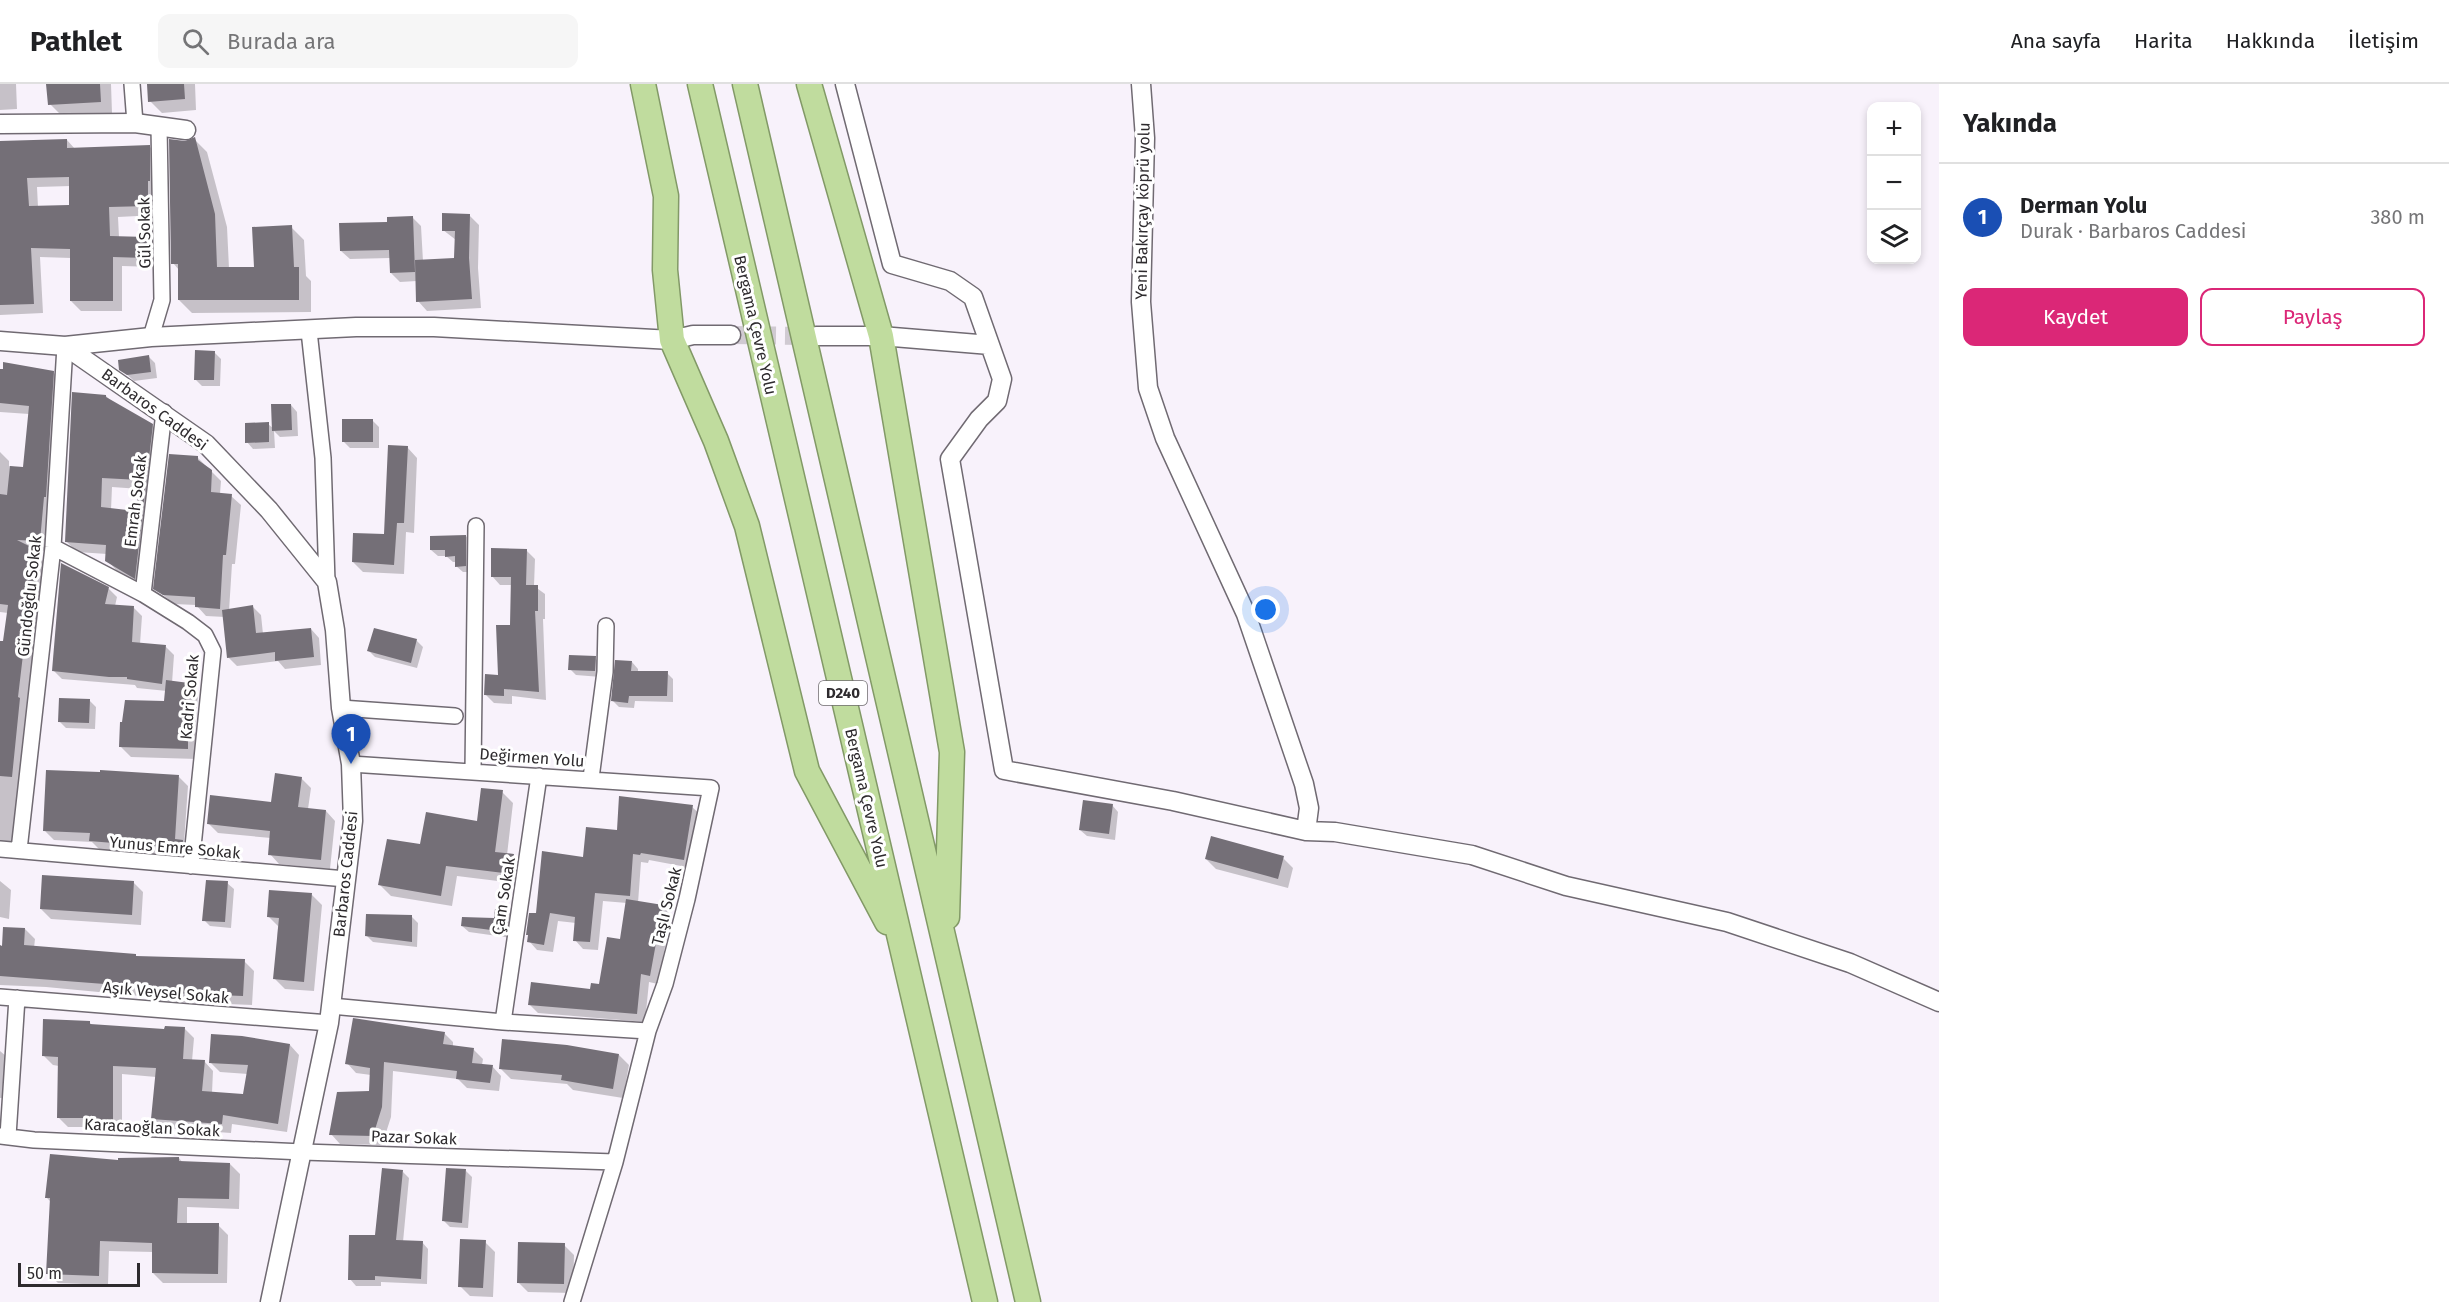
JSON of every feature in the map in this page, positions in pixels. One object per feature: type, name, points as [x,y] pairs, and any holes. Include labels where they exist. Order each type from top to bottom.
[{"type":"highway","points":[[643,84],[666,196],[665,270],[672,340],[716,441],[747,525],[807,771],[903,952]]},
{"type":"highway","name":"Bergama Çevre Yolu","points":[[700,84],[985,1302]]},
{"type":"highway","name":"D240","points":[[745,84],[1028,1302]]},
{"type":"highway","points":[[809,84],[881,336],[952,752],[946,949]]},
{"type":"street","points":[[132,84],[135,123]]},
{"type":"street","points":[[845,84],[892,264],[950,281],[973,297],[1002,379],[997,401],[979,418],[950,459],[1004,770],[1173,801],[1306,831],[1335,832],[1472,855],[1566,886],[1726,922],[1850,963],[1939,1002]]},
{"type":"street","name":"Yeni Bakırçay köprü yolu","points":[[1141,84],[1145,138],[1142,338],[1148,388],[1165,438],[1246,614],[1304,784],[1310,808],[1306,831]]},
{"type":"street","points":[[0,124],[135,123],[186,130]]},
{"type":"street","name":"Gül Sokak","points":[[151,337],[162,300],[159,126]]},
{"type":"street","points":[[0,341],[65,346],[151,337],[356,327],[434,327],[672,340],[693,335],[731,335]]},
{"type":"street","points":[[309,331],[323,458],[327,582]]},
{"type":"street","points":[[816,336],[881,336],[990,345]]},
{"type":"street","name":"Barbaros Caddesi","points":[[65,346],[164,412],[207,444],[269,510],[327,582],[335,630],[341,708],[351,764],[353,821],[330,1015],[270,1302]]},
{"type":"street","name":"Gündoğdu Sokak","points":[[20,850],[53,547],[65,346]]},
{"type":"street","name":"Emrah Sokak","points":[[143,594],[164,412]]},
{"type":"street","points":[[473,771],[476,526]]},
{"type":"street","name":"Kadri Sokak","points":[[53,547],[143,594],[205,635],[213,651],[191,866]]},
{"type":"street","points":[[591,778],[605,672],[606,626]]},
{"type":"street","points":[[341,708],[455,716]]},
{"type":"street","name":"Değirmen Yolu","points":[[351,764],[591,778],[711,788]]},
{"type":"street","name":"Çam Sokak","points":[[502,1022],[539,776]]},
{"type":"street","name":"Taşlı Sokak","points":[[572,1302],[615,1162],[648,1031],[664,984],[687,899],[711,788]]},
{"type":"street","name":"Yunus Emre Sokak","points":[[0,849],[346,879]]},
{"type":"street","name":"Aşık Veysel Sokak","points":[[0,997],[648,1031]]},
{"type":"street","points":[[4,1136],[17,998]]},
{"type":"street","name":"Karacaoğlan Sokak","points":[[4,1136],[34,1140],[303,1152]]},
{"type":"street","name":"Pazar Sokak","points":[[303,1152],[615,1162]]},
{"type":"building","points":[[46,84],[100,84],[101,102],[48,105]]},
{"type":"building","points":[[147,84],[184,84],[185,99],[148,102]]},
{"type":"building","points":[[195,137],[215,214],[217,267],[254,267],[252,227],[292,225],[294,267],[299,267],[299,300],[178,300],[178,264],[171,264],[169,139],[185,141]]},
{"type":"building","points":[[67,139],[67,148],[150,145],[148,206],[109,207],[110,236],[147,237],[146,258],[113,257],[113,301],[70,301],[70,249],[31,248],[34,304],[0,305],[0,141]],"holes":[[[69,177],[69,205],[29,206],[27,178]]]},
{"type":"building","points":[[442,213],[470,214],[469,258],[472,299],[416,302],[415,260],[454,258],[455,231],[442,231]]},
{"type":"building","points":[[413,216],[415,272],[390,273],[389,250],[340,251],[339,223],[387,222],[387,217]]},
{"type":"building","points":[[195,350],[215,351],[214,380],[194,380]]},
{"type":"building","points":[[149,355],[151,372],[127,375],[119,370],[118,360]]},
{"type":"building","points":[[3,362],[54,371],[46,497],[44,497],[40,541],[17,540],[39,551],[35,587],[31,587],[18,697],[20,698],[12,777],[0,776],[0,641],[3,641],[8,605],[0,604],[0,494],[7,495],[10,466],[23,467],[29,406],[0,403],[0,369],[3,369]]},
{"type":"building","points":[[72,392],[106,395],[153,424],[135,579],[105,561],[106,545],[65,542]],"holes":[[[102,478],[140,480],[136,511],[101,507]]]},
{"type":"building","points":[[271,404],[291,404],[292,430],[272,431]]},
{"type":"building","points":[[342,419],[373,419],[373,442],[342,442]]},
{"type":"building","points":[[269,422],[269,442],[245,443],[245,423]]},
{"type":"building","points":[[388,445],[408,446],[404,523],[397,523],[394,565],[352,562],[353,533],[384,534]]},
{"type":"building","points":[[169,454],[198,456],[198,460],[212,470],[211,492],[232,494],[226,555],[223,555],[220,609],[195,607],[195,597],[163,595],[153,589]]},
{"type":"building","points":[[466,535],[466,566],[455,567],[455,556],[445,557],[445,550],[430,550],[430,536]]},
{"type":"building","points":[[491,548],[527,549],[526,585],[538,585],[538,611],[535,611],[539,692],[504,689],[504,696],[484,695],[485,674],[498,675],[496,625],[510,625],[511,577],[491,577]]},
{"type":"building","points":[[61,563],[109,587],[105,604],[134,606],[132,642],[166,645],[162,684],[127,679],[127,677],[52,671]]},
{"type":"building","points":[[253,605],[256,633],[311,628],[314,657],[275,661],[275,652],[227,658],[222,610]]},
{"type":"building","points":[[374,628],[417,639],[411,663],[367,651]]},
{"type":"building","points":[[569,655],[596,656],[595,671],[568,670]]},
{"type":"building","points":[[615,660],[632,661],[631,671],[668,671],[667,696],[629,696],[628,703],[611,701]]},
{"type":"building","points":[[166,680],[189,683],[185,724],[188,724],[188,749],[119,747],[120,722],[122,722],[125,700],[164,701]]},
{"type":"building","points":[[59,698],[90,699],[89,723],[58,722]]},
{"type":"building","points":[[46,770],[100,772],[100,770],[179,775],[175,839],[183,840],[182,854],[162,853],[163,847],[89,841],[90,833],[43,831]]},
{"type":"building","points":[[275,773],[302,777],[298,807],[326,810],[321,860],[268,855],[270,831],[207,824],[210,795],[271,802]]},
{"type":"building","points":[[481,788],[503,790],[495,852],[514,854],[512,874],[446,866],[441,896],[378,885],[387,839],[420,844],[426,812],[477,821]]},
{"type":"building","points":[[619,796],[693,805],[684,860],[641,853],[640,855],[633,854],[630,896],[595,893],[590,942],[573,941],[575,917],[550,913],[544,945],[527,942],[529,913],[536,913],[542,851],[583,857],[586,827],[617,830]]},
{"type":"building","points":[[1083,800],[1113,804],[1109,834],[1079,830]]},
{"type":"building","points":[[1211,836],[1284,856],[1278,879],[1205,859]]},
{"type":"building","points":[[42,875],[134,881],[132,915],[40,909]]},
{"type":"building","points":[[206,880],[228,881],[225,922],[202,921]]},
{"type":"building","points":[[269,890],[312,893],[304,982],[273,979],[279,918],[267,917]]},
{"type":"building","points":[[626,899],[663,905],[650,976],[641,974],[637,1014],[528,1005],[531,982],[590,989],[591,983],[599,984],[607,937],[620,939]]},
{"type":"building","points":[[495,909],[509,911],[506,932],[461,926],[462,917],[494,918]]},
{"type":"building","points":[[366,914],[412,915],[412,942],[365,936]]},
{"type":"building","points":[[3,927],[25,928],[24,945],[136,954],[136,956],[245,959],[243,996],[144,992],[144,987],[0,976],[0,945],[2,946]]},
{"type":"building","points":[[353,1018],[445,1032],[443,1044],[474,1048],[472,1063],[493,1065],[490,1083],[456,1079],[457,1071],[384,1062],[382,1107],[373,1136],[329,1135],[337,1092],[369,1091],[370,1068],[345,1064]]},
{"type":"building","points":[[43,1019],[90,1021],[90,1024],[164,1029],[165,1026],[185,1027],[183,1059],[205,1060],[202,1091],[243,1094],[248,1065],[209,1063],[211,1034],[242,1036],[290,1044],[278,1124],[223,1115],[222,1124],[151,1119],[156,1068],[113,1066],[113,1123],[89,1123],[89,1118],[57,1118],[58,1057],[42,1056]]},
{"type":"building","points":[[502,1039],[567,1045],[619,1054],[613,1089],[561,1080],[562,1075],[499,1069]]},
{"type":"building","points":[[50,1154],[118,1160],[118,1158],[179,1157],[179,1161],[230,1163],[229,1199],[178,1198],[177,1223],[219,1223],[218,1274],[152,1273],[152,1243],[100,1241],[99,1276],[46,1274],[50,1198],[45,1198]]},
{"type":"building","points":[[382,1168],[403,1170],[396,1240],[423,1241],[421,1279],[375,1276],[375,1280],[348,1280],[349,1235],[375,1235]]},
{"type":"building","points":[[446,1168],[466,1169],[462,1223],[442,1221]]},
{"type":"building","points":[[460,1239],[486,1240],[483,1288],[458,1287]]},
{"type":"building","points":[[518,1242],[565,1243],[564,1284],[517,1283]]},
{"type":"tunnel","points":[[731,335],[813,336]]},
{"type":"place","name":"Derman Yolu","points":[[351,764]]}]
